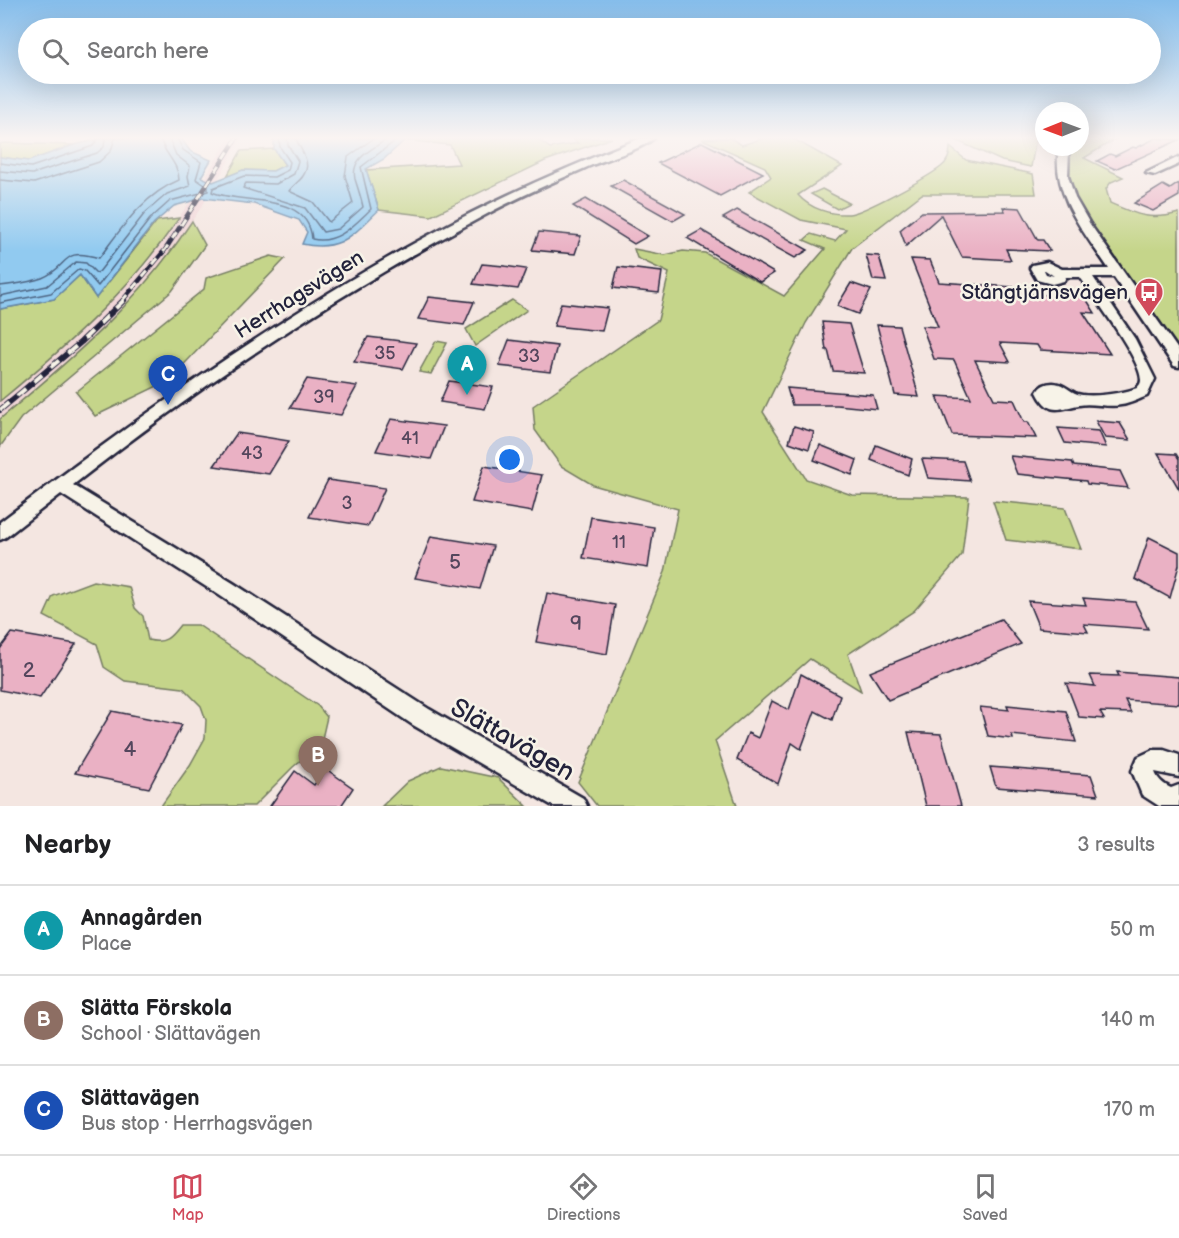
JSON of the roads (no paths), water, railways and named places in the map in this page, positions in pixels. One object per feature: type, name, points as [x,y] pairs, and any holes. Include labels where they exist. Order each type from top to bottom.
[{"type":"street","name":"Herrhagsvägen","points":[[0,532],[114,443],[238,357],[350,286],[483,212],[558,176]]},
{"type":"street","points":[[1063,176],[1070,198],[1084,224],[1179,362]]},
{"type":"street","points":[[1060,273],[1117,273]]},
{"type":"street","points":[[1072,399],[1120,400],[1130,398],[1142,392],[1148,380],[1146,370],[1084,273]]},
{"type":"street","name":"Slättavägen","points":[[60,485],[236,595],[421,717],[575,806]]},
{"type":"street","points":[[1179,765],[1158,759],[1150,760],[1144,764],[1142,770],[1146,782],[1162,797],[1172,800],[1179,796]]},
{"type":"water","points":[[0,176],[202,176],[213,182],[229,176],[368,176],[379,210],[345,239],[327,246],[316,246],[302,244],[307,232],[299,220],[254,204],[203,198],[174,206],[154,223],[96,298],[80,275],[54,299],[0,309]]},
{"type":"railway","points":[[122,301],[165,250],[213,176]]},
{"type":"railway","points":[[0,410],[81,342],[124,300]]},
{"type":"place","name":"Stångtjärnsvägen","points":[[1149,318]]},
{"type":"place","name":"Annagården","points":[[467,395]]},
{"type":"place","name":"Slättavägen","points":[[168,405]]},
{"type":"place","name":"Slätta Förskola","points":[[318,786]]}]
